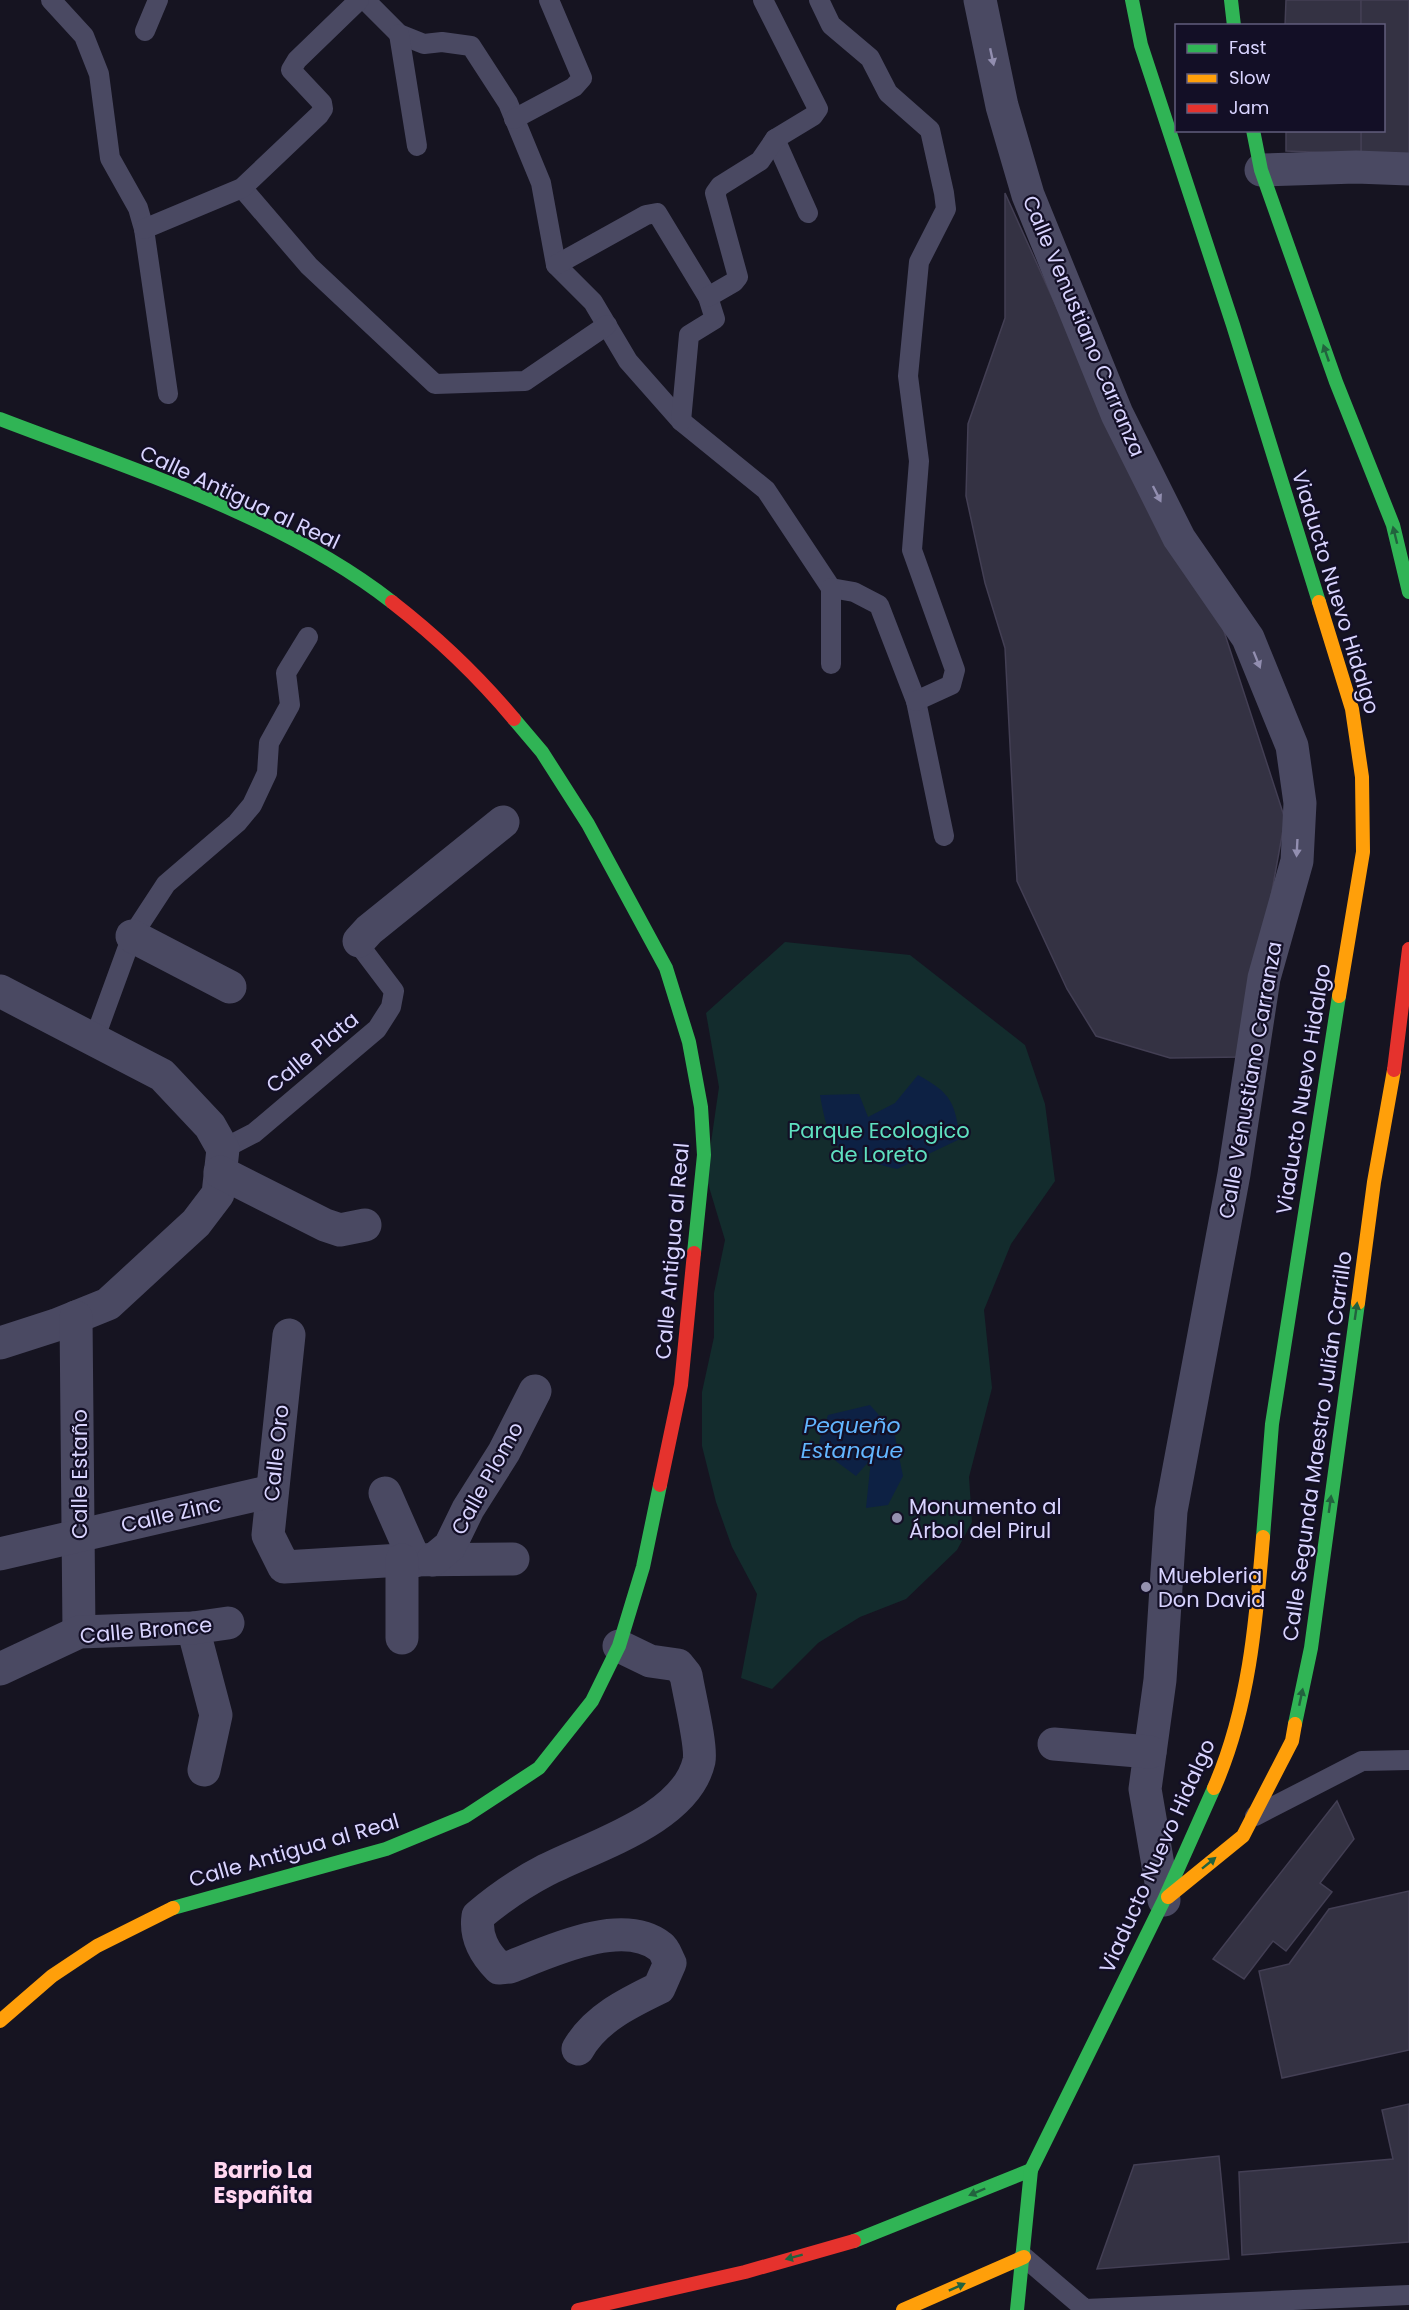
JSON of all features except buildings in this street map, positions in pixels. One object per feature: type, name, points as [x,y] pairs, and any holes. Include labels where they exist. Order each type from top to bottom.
[{"type":"main road","name":"Viaducto Nuevo Hidalgo","points":[[1031,2170],[1164,1900],[1226,1761],[1243,1702],[1257,1612],[1272,1424],[1362,852],[1362,777],[1352,709],[1233,325],[1141,45],[1132,0]]},
{"type":"main road","points":[[1231,0],[1234,24]]},
{"type":"main road","points":[[1253,132],[1262,170],[1336,382],[1393,525],[1409,592]]},
{"type":"main road","name":"Calle Antigua al Real","points":[[0,419],[189,491],[276,532],[362,578],[425,628],[489,689],[542,752],[588,824],[661,958],[689,1042],[701,1107],[704,1155],[681,1385],[643,1567],[619,1646],[592,1701],[539,1768],[466,1816],[386,1849],[175,1907],[97,1946],[52,1976],[0,2021]]},
{"type":"main road","name":"Calle Segunda Maestro Julián Carrillo","points":[[1164,1900],[1243,1836],[1292,1741],[1311,1648],[1374,1182],[1390,1091],[1409,949]]},
{"type":"main road","points":[[578,2310],[676,2290],[844,2244],[928,2213],[1031,2170],[1017,2310]]},
{"type":"main road","points":[[903,2310],[1024,2257]]},
{"type":"street","name":"Calle Venustiano Carranza","points":[[980,0],[1002,106],[1028,195],[1117,414],[1179,538],[1248,638],[1292,746],[1300,803],[1297,861],[1264,978],[1234,1174],[1171,1511],[1160,1680],[1145,1789],[1164,1900]]},
{"type":"street","points":[[1262,170],[1409,169]]},
{"type":"street","points":[[359,941],[369,930],[503,822]]},
{"type":"street","points":[[132,936],[230,987]]},
{"type":"street","points":[[0,991],[162,1075],[210,1126],[222,1161],[218,1194],[196,1223],[108,1304],[0,1343]]},
{"type":"street","points":[[222,1161],[325,1224],[340,1230],[365,1225]]},
{"type":"street","name":"Calle Estaño","points":[[76,1317],[79,1632]]},
{"type":"street","name":"Calle Oro","points":[[289,1335],[268,1535],[284,1568],[417,1561]]},
{"type":"street","name":"Calle Plomo","points":[[417,1561],[450,1546],[468,1509],[504,1452],[535,1391]]},
{"type":"street","name":"Calle Zinc","points":[[0,1554],[272,1491]]},
{"type":"street","points":[[386,1493],[417,1561],[402,1638]]},
{"type":"street","points":[[417,1561],[513,1559]]},
{"type":"street","name":"Calle Bronce","points":[[0,1669],[79,1632],[193,1628],[228,1623]]},
{"type":"street","points":[[193,1628],[216,1714],[204,1770]]},
{"type":"street","points":[[578,2049],[598,2025],[626,2004],[659,1988],[670,1963],[662,1947],[640,1936],[612,1936],[577,1941],[510,1967],[499,1968],[490,1959],[476,1933],[478,1916],[505,1894],[546,1870],[637,1827],[670,1806],[692,1782],[700,1759],[686,1675],[678,1665],[650,1661],[619,1646]]},
{"type":"street","points":[[1054,1744],[1150,1752]]},
{"type":"lane","points":[[51,0],[84,36],[99,74],[110,158],[138,208],[144,229],[168,394]]},
{"type":"lane","points":[[145,31],[158,0]]},
{"type":"lane","points":[[144,229],[242,188],[288,147],[323,109],[322,103],[291,70],[297,60],[359,0]]},
{"type":"lane","points":[[365,0],[399,34],[424,44],[442,42],[471,46],[508,103],[541,183],[556,265],[592,302],[628,361],[681,421],[766,490],[831,588],[831,664]]},
{"type":"lane","points":[[514,118],[574,87],[582,78],[549,0]]},
{"type":"lane","points":[[708,297],[734,282],[738,277],[715,193],[720,186],[760,161],[776,139],[813,116],[818,109],[816,100],[763,0]]},
{"type":"lane","points":[[819,0],[831,25],[870,58],[888,93],[930,130],[945,201],[946,209],[919,262],[908,376],[920,461],[912,550],[955,670],[951,685],[916,701]]},
{"type":"lane","points":[[399,34],[417,146]]},
{"type":"lane","points":[[776,139],[808,213]]},
{"type":"lane","points":[[242,188],[309,266],[435,384],[525,381],[607,325]]},
{"type":"lane","points":[[556,265],[646,215],[657,213],[708,297],[715,319],[689,335],[681,421]]},
{"type":"lane","points":[[831,588],[854,592],[879,605],[916,701],[944,836]]},
{"type":"lane","points":[[93,1040],[132,936],[166,884],[237,823],[252,805],[267,773],[269,742],[290,705],[286,673],[308,637]]},
{"type":"lane","name":"Calle Plata","points":[[222,1161],[377,1029],[391,1006],[394,991],[363,950],[359,941]]},
{"type":"lane","points":[[1255,1816],[1362,1761],[1409,1760]]},
{"type":"lane","points":[[1024,2257],[1085,2309],[1409,2295]]},
{"type":"green space","name":"Parque Ecologico de Loreto","points":[[785,942],[910,955],[1025,1045],[1045,1104],[1055,1181],[1011,1244],[984,1310],[992,1388],[969,1477],[972,1522],[957,1550],[906,1599],[860,1617],[818,1643],[772,1689],[741,1678],[757,1594],[732,1547],[716,1502],[702,1446],[702,1392],[714,1337],[714,1293],[725,1240],[706,1177],[719,1087],[706,1013]]},
{"type":"water","points":[[918,1075],[938,1087],[950,1100],[956,1116],[960,1139],[897,1169],[851,1155],[834,1141],[828,1130],[820,1095],[859,1094],[868,1117],[895,1103]]},
{"type":"water","name":"Pequeño Estanque","points":[[870,1405],[894,1432],[903,1476],[888,1505],[866,1508],[871,1459],[856,1476],[837,1462],[819,1442],[828,1415]]},
{"type":"traffic: fast","points":[[1132,0],[1141,45],[1233,325],[1319,602]]},
{"type":"traffic: fast","points":[[1231,0],[1234,24]]},
{"type":"traffic: fast","points":[[1253,132],[1261,170],[1336,382],[1393,525],[1409,592]]},
{"type":"traffic: fast","points":[[0,419],[152,476],[254,519],[349,571],[392,602]]},
{"type":"traffic: fast","points":[[514,719],[542,752],[588,824],[666,968],[689,1042],[701,1107],[704,1155],[694,1253]]},
{"type":"traffic: fast","points":[[1263,1537],[1272,1424],[1339,996]]},
{"type":"traffic: fast","points":[[1295,1724],[1311,1648],[1358,1303]]},
{"type":"traffic: fast","points":[[173,1908],[386,1849],[466,1816],[539,1768],[592,1701],[619,1646],[643,1567],[660,1485]]},
{"type":"traffic: fast","points":[[1017,2310],[1031,2170],[1164,1900],[1214,1788]]},
{"type":"traffic: fast","points":[[854,2241],[1031,2170]]},
{"type":"traffic: slow","points":[[1319,602],[1352,709],[1362,777],[1363,852],[1339,996]]},
{"type":"traffic: slow","points":[[1358,1303],[1374,1182],[1394,1070]]},
{"type":"traffic: slow","points":[[1214,1788],[1226,1758],[1243,1696],[1254,1633],[1263,1537]]},
{"type":"traffic: slow","points":[[1168,1897],[1243,1836],[1292,1741],[1295,1724]]},
{"type":"traffic: slow","points":[[0,2021],[52,1976],[97,1946],[173,1908]]},
{"type":"traffic: slow","points":[[903,2310],[1024,2257]]},
{"type":"traffic: jam","points":[[392,602],[456,658],[514,719]]},
{"type":"traffic: jam","points":[[1394,1070],[1409,949]]},
{"type":"traffic: jam","points":[[660,1485],[681,1385],[694,1253]]},
{"type":"traffic: jam","points":[[578,2310],[745,2272],[854,2241]]},
{"type":"place","name":"Monumento al Árbol del Pirul","points":[[897,1518]]},
{"type":"place","name":"Muebleria Don David","points":[[1146,1587]]},
{"type":"district","name":"Barrio La Españita","points":[[263,2182]]}]
